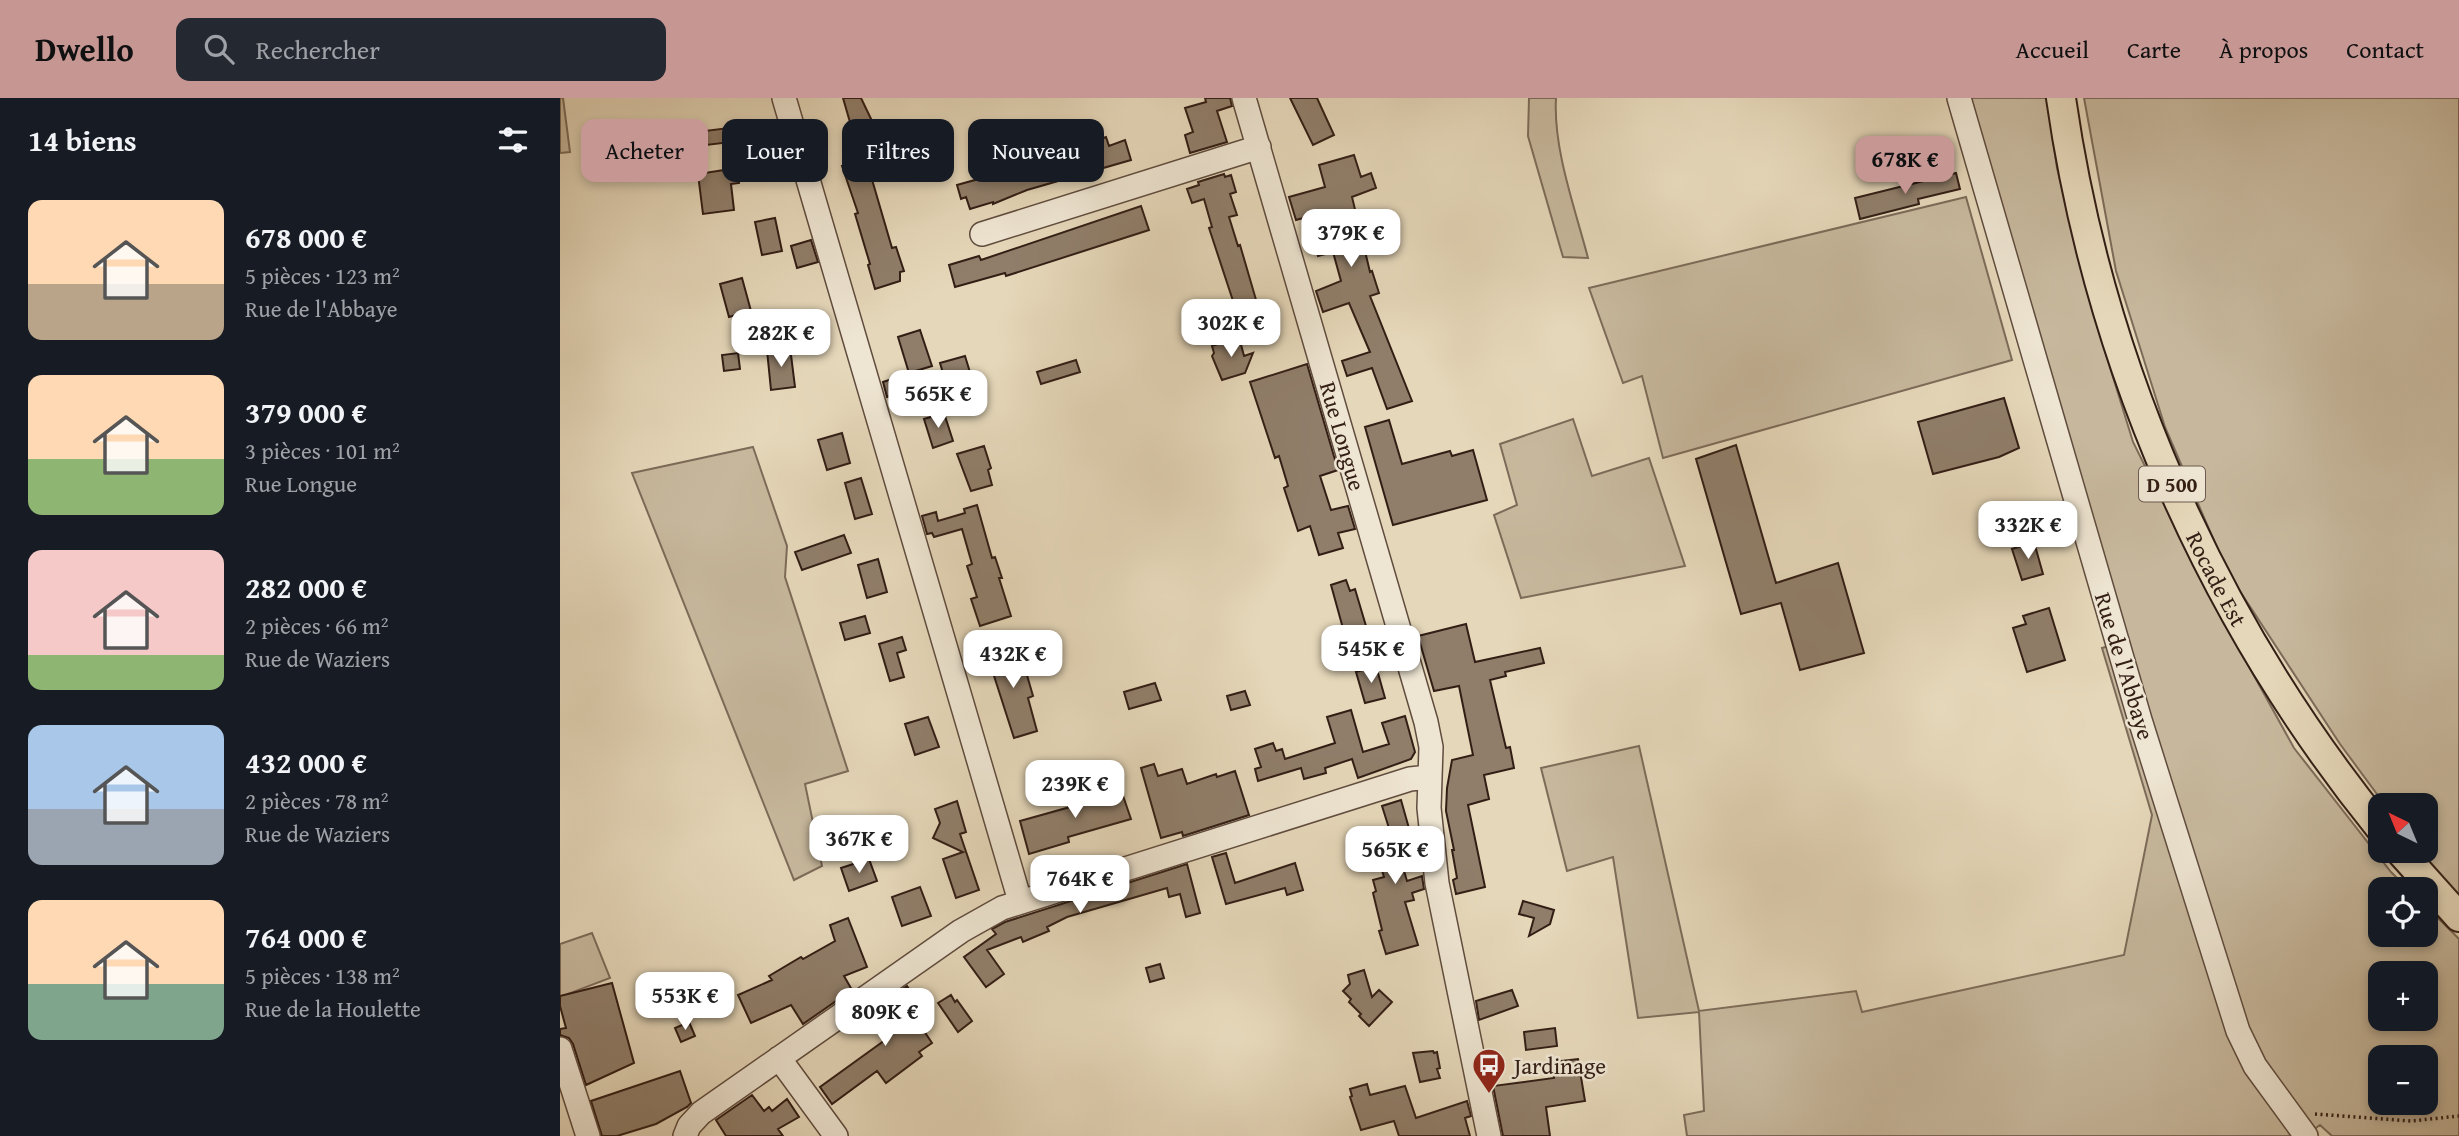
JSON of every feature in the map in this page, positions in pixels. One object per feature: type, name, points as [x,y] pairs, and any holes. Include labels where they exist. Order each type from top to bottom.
[{"type":"main road","name":"Rocade Est","points":[[2061,98],[2077,191],[2105,301],[2141,409],[2186,519],[2238,620],[2272,675],[2368,812]]},
{"type":"main road","points":[[2411,863],[2459,917]]},
{"type":"street","points":[[784,98],[1020,901]]},
{"type":"street","name":"Rue Longue","points":[[1244,98],[1426,722],[1430,747],[1431,831],[1437,883],[1489,1136]]},
{"type":"street","name":"Rue de l'Abbaye","points":[[1959,98],[2140,720],[2238,1031],[2255,1066],[2306,1136]]},
{"type":"street","points":[[982,234],[1259,147]]},
{"type":"street","points":[[685,1136],[689,1126],[701,1113],[961,931],[988,915],[1020,901],[1410,779],[1429,777]]},
{"type":"street","points":[[560,1049],[588,1136]]},
{"type":"street","points":[[779,1058],[836,1136]]},
{"type":"path","points":[[2303,1113],[2410,1121],[2459,1116]]},
{"type":"shaded area","points":[[560,98],[563,98],[570,152],[560,153]]},
{"type":"shaded area","points":[[1529,98],[1556,98],[1561,158],[1588,258],[1563,257],[1528,136]]},
{"type":"shaded area","points":[[1969,98],[2047,98],[2057,168],[2096,322],[2133,442],[2206,589],[2294,748],[2368,843],[2368,863],[2384,863],[2396,877],[2368,877],[2368,947],[2438,947],[2438,918],[2459,939],[2459,1136],[2332,1136],[2320,1125],[2305,1136],[1687,1136],[1684,1115],[1704,1111],[1699,1012],[1638,1018],[1613,857],[1567,871],[1541,768],[1639,746],[1699,1011],[1856,991],[1862,1012],[2124,955],[2152,815],[2102,648],[2127,641]]},
{"type":"shaded area","points":[[2084,98],[2459,98],[2459,897],[2428,863],[2438,863],[2438,793],[2376,793],[2340,744],[2228,573],[2165,427],[2116,271]]},
{"type":"shaded area","points":[[1966,197],[2012,360],[1663,458],[1642,376],[1623,383],[1589,288]]},
{"type":"shaded area","points":[[1573,419],[1592,476],[1649,458],[1685,566],[1521,598],[1494,515],[1517,505],[1500,444]]},
{"type":"shaded area","points":[[753,447],[787,546],[785,577],[848,771],[805,784],[822,866],[794,880],[632,473]]},
{"type":"shaded area","points":[[592,933],[610,978],[560,997],[560,944]]},
{"type":"building","points":[[843,98],[861,98],[871,119],[849,119]]},
{"type":"building","points":[[1205,98],[1230,98],[1232,106],[1217,111],[1227,142],[1190,153],[1185,135],[1193,132],[1185,108],[1206,102]]},
{"type":"building","points":[[1290,98],[1317,98],[1334,135],[1313,145]]},
{"type":"building","points":[[722,129],[722,143],[708,145],[708,131]]},
{"type":"building","points":[[1104,138],[1109,146],[1125,140],[1131,160],[1104,168]]},
{"type":"building","points":[[1354,155],[1361,177],[1371,173],[1376,188],[1352,197],[1370,272],[1372,271],[1379,293],[1370,296],[1412,401],[1387,409],[1372,368],[1347,376],[1342,361],[1370,352],[1349,303],[1323,312],[1316,291],[1341,281],[1333,252],[1318,256],[1307,217],[1296,220],[1289,197],[1325,187],[1319,165]]},
{"type":"building","points":[[722,170],[722,182],[739,182],[731,184],[734,210],[703,214],[699,182],[708,182],[708,172]]},
{"type":"building","points":[[1956,173],[1960,189],[1918,199],[1919,204],[1860,219],[1855,198]]},
{"type":"building","points":[[1224,174],[1225,177],[1231,175],[1236,192],[1230,194],[1237,215],[1229,217],[1259,310],[1238,316],[1209,228],[1212,227],[1204,199],[1192,203],[1187,189],[1199,185],[1198,182]]},
{"type":"building","points":[[847,182],[873,182],[892,248],[896,247],[904,271],[900,272],[900,281],[875,289],[855,214],[858,213]]},
{"type":"building","points":[[968,182],[1055,182],[993,204],[970,209],[966,197],[961,199],[957,185]]},
{"type":"building","points":[[1141,206],[1149,230],[1006,276],[1005,273],[955,287],[949,265],[979,256],[981,260]]},
{"type":"building","points":[[775,218],[782,251],[762,255],[755,222]]},
{"type":"building","points":[[811,240],[818,262],[797,268],[791,246]]},
{"type":"building","points":[[742,278],[751,311],[729,317],[720,284]]},
{"type":"building","points":[[920,330],[932,366],[909,373],[898,337]]},
{"type":"building","points":[[1239,337],[1244,356],[1253,353],[1245,373],[1222,380],[1212,356],[1212,346]]},
{"type":"building","points":[[790,347],[795,387],[771,390],[767,350]]},
{"type":"building","points":[[738,353],[740,369],[724,371],[722,355]]},
{"type":"building","points":[[965,356],[973,382],[948,390],[940,363]]},
{"type":"building","points":[[1076,360],[1080,372],[1041,384],[1037,372]]},
{"type":"building","points":[[1307,364],[1338,470],[1320,476],[1331,510],[1348,506],[1355,529],[1338,533],[1343,548],[1319,555],[1310,526],[1298,531],[1284,488],[1288,486],[1279,456],[1275,458],[1250,382]]},
{"type":"building","points":[[911,373],[917,389],[887,397],[883,382]]},
{"type":"building","points":[[2004,398],[2019,448],[1999,457],[1933,474],[1918,422]]},
{"type":"building","points":[[944,413],[953,441],[933,448],[924,419]]},
{"type":"building","points":[[1389,420],[1402,464],[1450,451],[1452,456],[1473,450],[1487,500],[1393,525],[1365,427]]},
{"type":"building","points":[[842,433],[850,463],[827,470],[818,440]]},
{"type":"building","points":[[1736,445],[1776,583],[1838,563],[1864,653],[1800,670],[1781,603],[1741,614],[1696,459]]},
{"type":"building","points":[[984,446],[991,468],[988,470],[992,485],[971,491],[957,454]]},
{"type":"building","points":[[861,478],[872,514],[855,519],[845,483]]},
{"type":"building","points":[[977,505],[992,558],[995,557],[1002,578],[999,578],[1011,616],[980,626],[971,599],[977,597],[967,566],[972,564],[962,529],[934,537],[932,533],[927,534],[922,516],[936,512],[938,521],[965,513],[964,509]]},
{"type":"building","points":[[844,535],[851,553],[802,570],[795,552]]},
{"type":"building","points":[[2034,542],[2043,574],[2022,580],[2012,549]]},
{"type":"building","points":[[878,559],[887,592],[867,598],[858,565]]},
{"type":"building","points":[[1346,580],[1350,591],[1355,589],[1366,626],[1344,632],[1331,585]]},
{"type":"building","points":[[2049,608],[2065,660],[2027,672],[2013,628],[2026,624],[2023,616]]},
{"type":"building","points":[[865,616],[870,633],[845,640],[840,623]]},
{"type":"building","points":[[1466,624],[1475,662],[1540,648],[1544,663],[1505,672],[1506,676],[1490,680],[1506,748],[1510,747],[1514,768],[1484,775],[1489,799],[1468,805],[1485,887],[1456,894],[1453,880],[1457,878],[1454,850],[1446,811],[1447,788],[1452,760],[1473,755],[1459,686],[1434,691],[1418,636]]},
{"type":"building","points":[[902,637],[906,650],[897,653],[904,677],[890,681],[879,644]]},
{"type":"building","points":[[1007,645],[1012,660],[1022,658],[1033,696],[1028,698],[1037,731],[1014,738],[986,651]]},
{"type":"building","points":[[1376,666],[1385,698],[1365,703],[1356,672]]},
{"type":"building","points":[[1155,683],[1161,700],[1129,709],[1124,692]]},
{"type":"building","points":[[1245,691],[1250,705],[1231,710],[1227,696]]},
{"type":"building","points":[[1351,710],[1363,752],[1389,744],[1382,723],[1405,716],[1415,752],[1411,759],[1358,778],[1352,759],[1325,768],[1326,773],[1304,779],[1301,768],[1258,781],[1255,769],[1261,767],[1255,749],[1273,743],[1276,751],[1282,749],[1285,759],[1335,743],[1327,717]]},
{"type":"building","points":[[928,717],[939,747],[915,755],[905,724]]},
{"type":"building","points":[[1154,764],[1158,776],[1182,769],[1187,784],[1235,771],[1249,815],[1183,836],[1182,832],[1161,838],[1141,768]]},
{"type":"building","points":[[1120,787],[1131,819],[1068,837],[1069,842],[1029,854],[1020,821],[1070,807],[1068,802]]},
{"type":"building","points":[[1401,800],[1412,839],[1396,844],[1407,881],[1422,876],[1424,889],[1412,893],[1414,900],[1405,902],[1418,945],[1386,954],[1379,931],[1382,930],[1373,893],[1376,891],[1373,880],[1384,877],[1376,850],[1394,844],[1382,806]]},
{"type":"building","points":[[957,801],[966,832],[960,834],[979,890],[956,898],[943,859],[963,852],[933,838],[940,823],[935,809]]},
{"type":"building","points":[[1226,853],[1235,883],[1295,863],[1303,890],[1287,895],[1285,888],[1226,904],[1212,857]]},
{"type":"building","points":[[869,859],[877,881],[849,891],[841,868]]},
{"type":"building","points":[[1187,864],[1200,913],[1186,917],[1180,894],[1169,897],[1167,888],[1067,917],[1047,927],[1049,931],[1023,942],[1021,937],[987,950],[1004,974],[986,987],[964,957],[996,934],[992,929],[1005,922]]},
{"type":"building","points":[[920,887],[931,916],[902,926],[892,897]]},
{"type":"building","points":[[1523,901],[1554,910],[1550,924],[1529,936],[1534,918],[1519,914]]},
{"type":"building","points":[[848,918],[867,967],[844,976],[852,990],[803,1024],[791,1005],[751,1023],[738,995],[772,980],[769,976],[835,941],[830,925]]},
{"type":"building","points":[[1160,964],[1164,978],[1150,982],[1146,968]]},
{"type":"building","points":[[1364,970],[1372,997],[1379,990],[1392,1002],[1369,1026],[1343,991],[1350,984],[1348,975]]},
{"type":"building","points":[[612,983],[634,1063],[586,1085],[573,1044],[569,1038],[560,1035],[560,1029],[566,1028],[560,996]]},
{"type":"building","points":[[907,986],[919,1003],[910,1010],[932,1043],[919,1052],[922,1056],[886,1083],[877,1071],[832,1104],[820,1087],[892,1035],[874,1010]]},
{"type":"building","points":[[1512,990],[1518,1006],[1479,1020],[1476,1001]]},
{"type":"building","points":[[951,995],[972,1021],[958,1032],[938,1003]]},
{"type":"building","points":[[689,1022],[695,1036],[681,1042],[675,1028]]},
{"type":"building","points":[[1555,1028],[1557,1046],[1526,1050],[1524,1032]]},
{"type":"building","points":[[1437,1052],[1440,1078],[1420,1082],[1413,1053]]},
{"type":"building","points":[[1578,1059],[1585,1101],[1546,1107],[1550,1136],[1503,1136],[1493,1086],[1554,1078],[1553,1062]]},
{"type":"building","points":[[680,1071],[691,1103],[687,1107],[656,1124],[617,1136],[602,1136],[591,1101]]},
{"type":"building","points":[[1367,1084],[1370,1095],[1405,1086],[1416,1118],[1467,1101],[1471,1116],[1465,1118],[1470,1136],[1399,1136],[1394,1121],[1361,1130],[1350,1089]]},
{"type":"building","points":[[752,1095],[764,1111],[769,1107],[772,1111],[787,1099],[799,1117],[778,1129],[783,1136],[726,1136],[716,1120]]},
{"type":"place","name":"Jardinage","points":[[1489,1095]]}]
